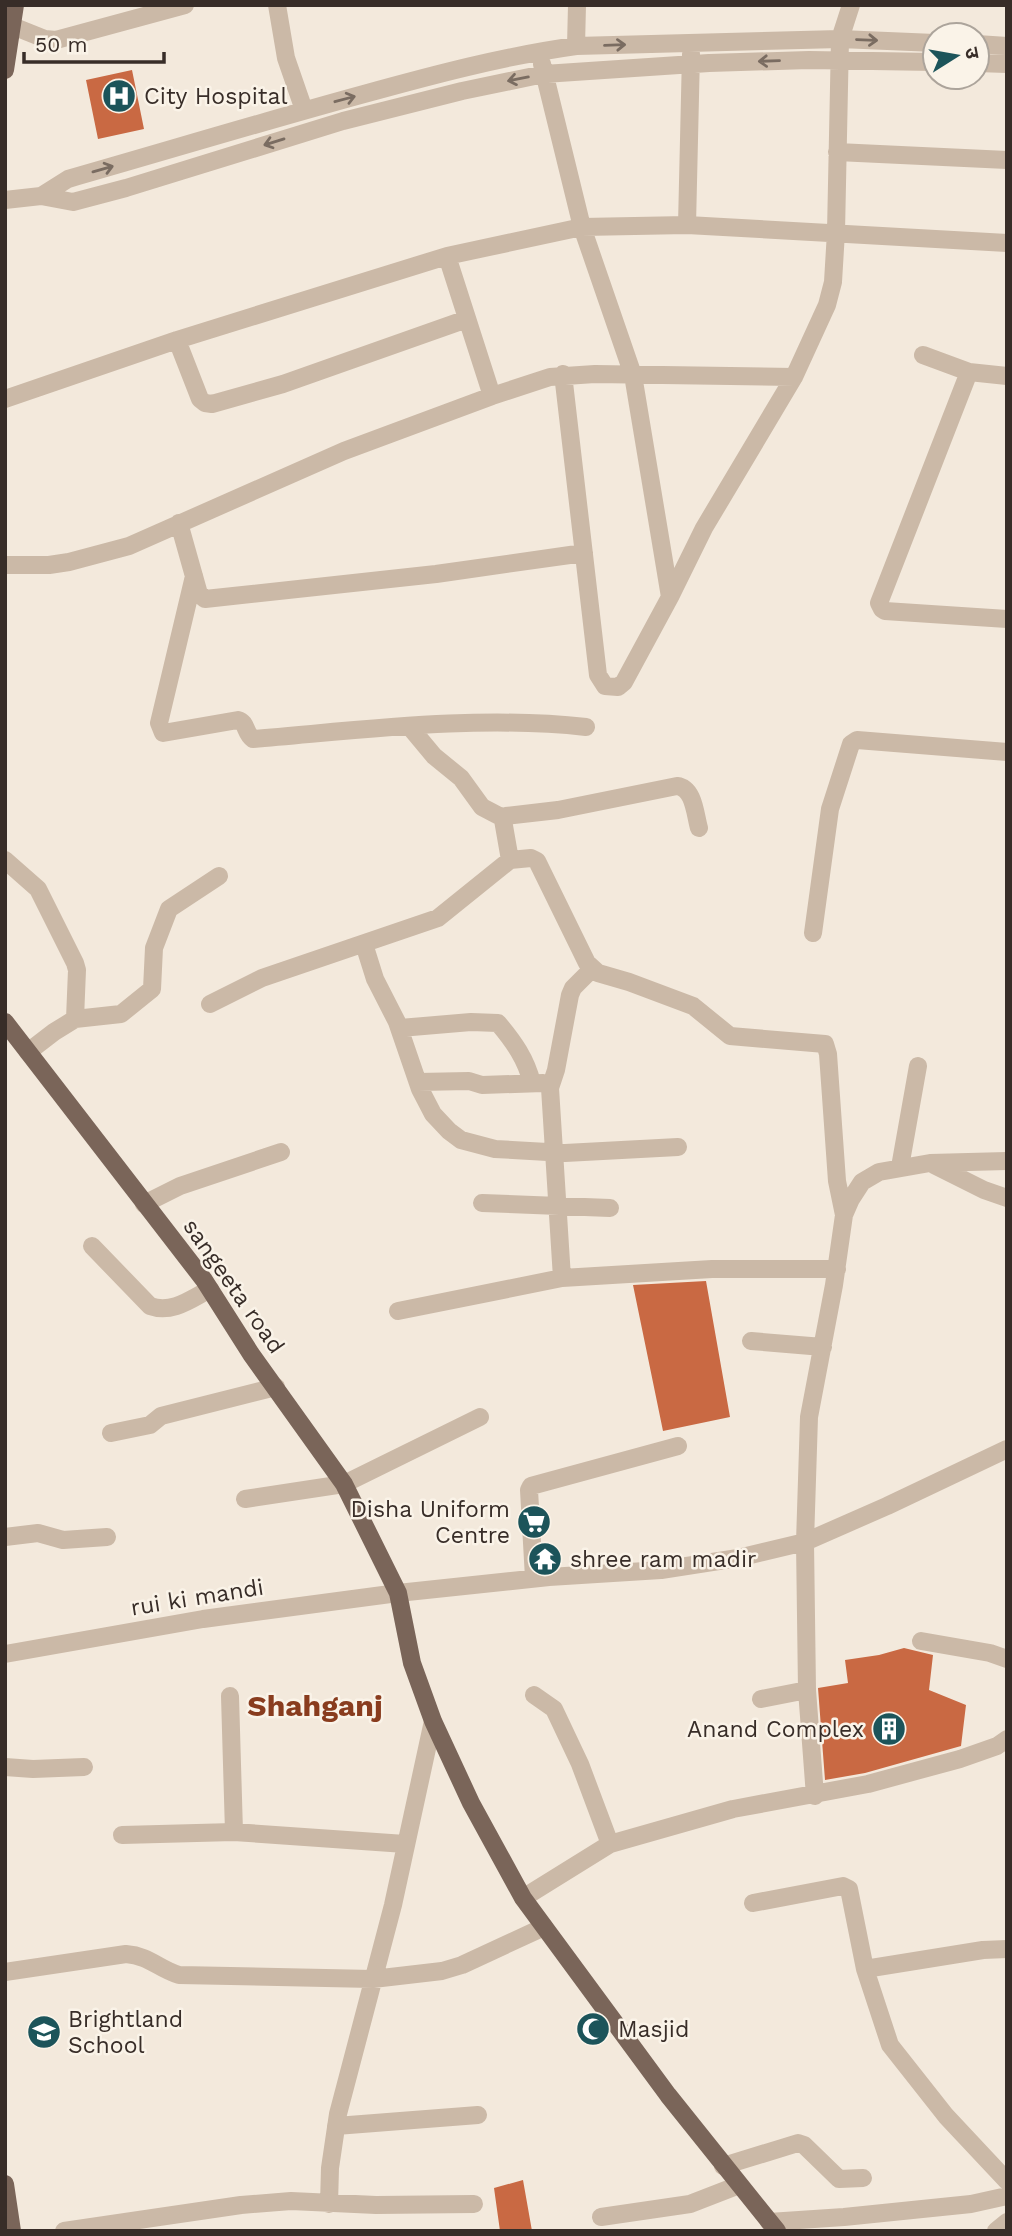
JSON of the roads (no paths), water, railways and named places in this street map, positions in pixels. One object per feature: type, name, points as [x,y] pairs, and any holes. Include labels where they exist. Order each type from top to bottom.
[{"type":"main road","points":[[5,70],[8,24],[15,5]]},
{"type":"main road","name":"sangeeta road","points":[[5,1022],[210,1289],[251,1354],[344,1484],[398,1593],[412,1663],[433,1721],[471,1803],[523,1898],[723,2166],[773,2226]]},
{"type":"main road","points":[[6,2194],[12,2231]]},
{"type":"street","points":[[8,24],[45,39],[56,40],[185,5]]},
{"type":"street","points":[[277,5],[286,58],[304,110]]},
{"type":"street","points":[[576,46],[577,5]]},
{"type":"street","points":[[563,374],[598,675],[605,687],[618,687],[624,682],[670,597],[704,527],[794,377],[827,305],[833,282],[836,232],[840,39],[851,5]]},
{"type":"street","points":[[41,196],[68,179],[304,110],[541,51],[576,46],[840,39],[921,42]]},
{"type":"street","points":[[687,225],[691,43]]},
{"type":"street","points":[[541,51],[544,74],[582,227],[634,375],[670,597]]},
{"type":"street","points":[[5,200],[41,196],[73,202],[343,121],[462,91],[544,74],[839,60],[921,62]]},
{"type":"street","points":[[837,152],[1007,160]]},
{"type":"street","points":[[5,399],[177,340],[447,256],[582,227],[687,225],[1007,243]]},
{"type":"street","points":[[447,256],[492,396]]},
{"type":"street","points":[[177,340],[200,398],[205,403],[212,404],[283,384],[467,319]]},
{"type":"street","points":[[923,355],[969,372],[1007,376]]},
{"type":"street","points":[[969,372],[879,603],[886,611],[1007,619]]},
{"type":"street","points":[[5,565],[69,562],[129,545],[344,451],[492,396],[563,374],[794,377]]},
{"type":"street","points":[[180,523],[199,594],[205,599],[436,574],[584,553]]},
{"type":"street","points":[[194,576],[159,723],[160,732],[165,734],[238,720],[244,723],[253,739],[408,726],[541,722],[586,727]]},
{"type":"street","points":[[408,726],[434,756],[461,778],[482,807],[503,818],[677,786],[684,787],[689,792],[699,828]]},
{"type":"street","points":[[813,933],[830,809],[851,744],[857,740],[1007,752]]},
{"type":"street","points":[[503,818],[510,860]]},
{"type":"street","points":[[210,1004],[262,978],[438,918],[510,860],[531,858],[537,861],[592,969],[693,1006],[730,1036],[825,1044],[828,1054],[837,1181],[844,1215]]},
{"type":"street","points":[[5,860],[38,889],[75,964],[75,1019]]},
{"type":"street","points":[[29,1052],[75,1019],[121,1014],[152,989],[154,948],[169,909],[219,876]]},
{"type":"street","points":[[364,944],[375,979],[400,1028],[418,1082],[433,1114],[461,1140],[495,1149],[552,1152],[678,1147]]},
{"type":"street","points":[[562,1278],[552,1152],[550,1082],[556,1070],[570,995],[573,988],[592,969]]},
{"type":"street","points":[[400,1028],[471,1021],[498,1023],[526,1062],[532,1083]]},
{"type":"street","points":[[900,1167],[918,1066]]},
{"type":"street","points":[[418,1082],[469,1081],[482,1085],[550,1082]]},
{"type":"street","points":[[144,1204],[180,1186],[281,1152]]},
{"type":"street","points":[[815,1796],[807,1690],[805,1542],[809,1417],[837,1269],[844,1215],[862,1182],[879,1172],[930,1163],[1007,1161]]},
{"type":"street","points":[[930,1163],[984,1190],[1007,1198]]},
{"type":"street","points":[[482,1203],[610,1208]]},
{"type":"street","points":[[92,1246],[155,1308],[168,1309],[210,1289]]},
{"type":"street","points":[[398,1311],[562,1278],[712,1269],[837,1269]]},
{"type":"street","points":[[751,1341],[823,1347]]},
{"type":"street","points":[[111,1433],[146,1426],[160,1416],[276,1387]]},
{"type":"street","points":[[245,1499],[344,1484],[480,1417]]},
{"type":"street","points":[[534,1578],[528,1490],[531,1486],[678,1446]]},
{"type":"street","name":"rui ki mandi","points":[[5,1654],[203,1619],[398,1593],[534,1578],[661,1570],[738,1558],[805,1542],[1007,1449]]},
{"type":"street","points":[[5,1537],[38,1533],[63,1540],[107,1537]]},
{"type":"street","points":[[921,1640],[990,1653],[1007,1659]]},
{"type":"street","points":[[761,1699],[807,1690]]},
{"type":"street","points":[[534,1695],[554,1709],[580,1764],[610,1844]]},
{"type":"street","points":[[230,1696],[234,1832]]},
{"type":"street","points":[[329,2204],[330,2168],[348,2070],[393,1905],[433,1721]]},
{"type":"street","points":[[523,1898],[610,1844],[733,1810],[868,1784],[960,1759],[997,1746],[1007,1739]]},
{"type":"street","points":[[5,1767],[84,1767]]},
{"type":"street","points":[[122,1835],[234,1832],[405,1844]]},
{"type":"street","points":[[753,1903],[845,1887],[849,1889],[865,1969],[885,2035],[894,2051],[946,2116],[1007,2181]]},
{"type":"street","points":[[5,1972],[126,1954],[142,1956],[166,1971],[179,1975],[373,1979],[442,1971],[462,1965],[544,1927]]},
{"type":"street","points":[[865,1969],[983,1950],[1007,1949]]},
{"type":"street","points":[[336,2126],[478,2115]]},
{"type":"street","points":[[723,2166],[798,2143],[804,2145],[839,2179],[863,2178]]},
{"type":"street","points":[[601,2217],[690,2204],[738,2185]]},
{"type":"street","points":[[773,2226],[971,2204],[1007,2196]]},
{"type":"street","points":[[64,2231],[241,2205],[291,2201],[329,2204],[474,2204]]},
{"type":"street","points":[[996,2231],[1007,2222]]},
{"type":"place","name":"City Hospital","points":[[119,96]]},
{"type":"place","name":"Disha Uniform Centre","points":[[534,1522]]},
{"type":"place","name":"shree ram madir","points":[[545,1559]]},
{"type":"place","name":"Anand Complex","points":[[889,1729]]},
{"type":"place","name":"Masjid","points":[[593,2029]]},
{"type":"place","name":"Brightland School","points":[[44,2032]]},
{"type":"district","name":"Shahganj","points":[[315,1706]]}]
